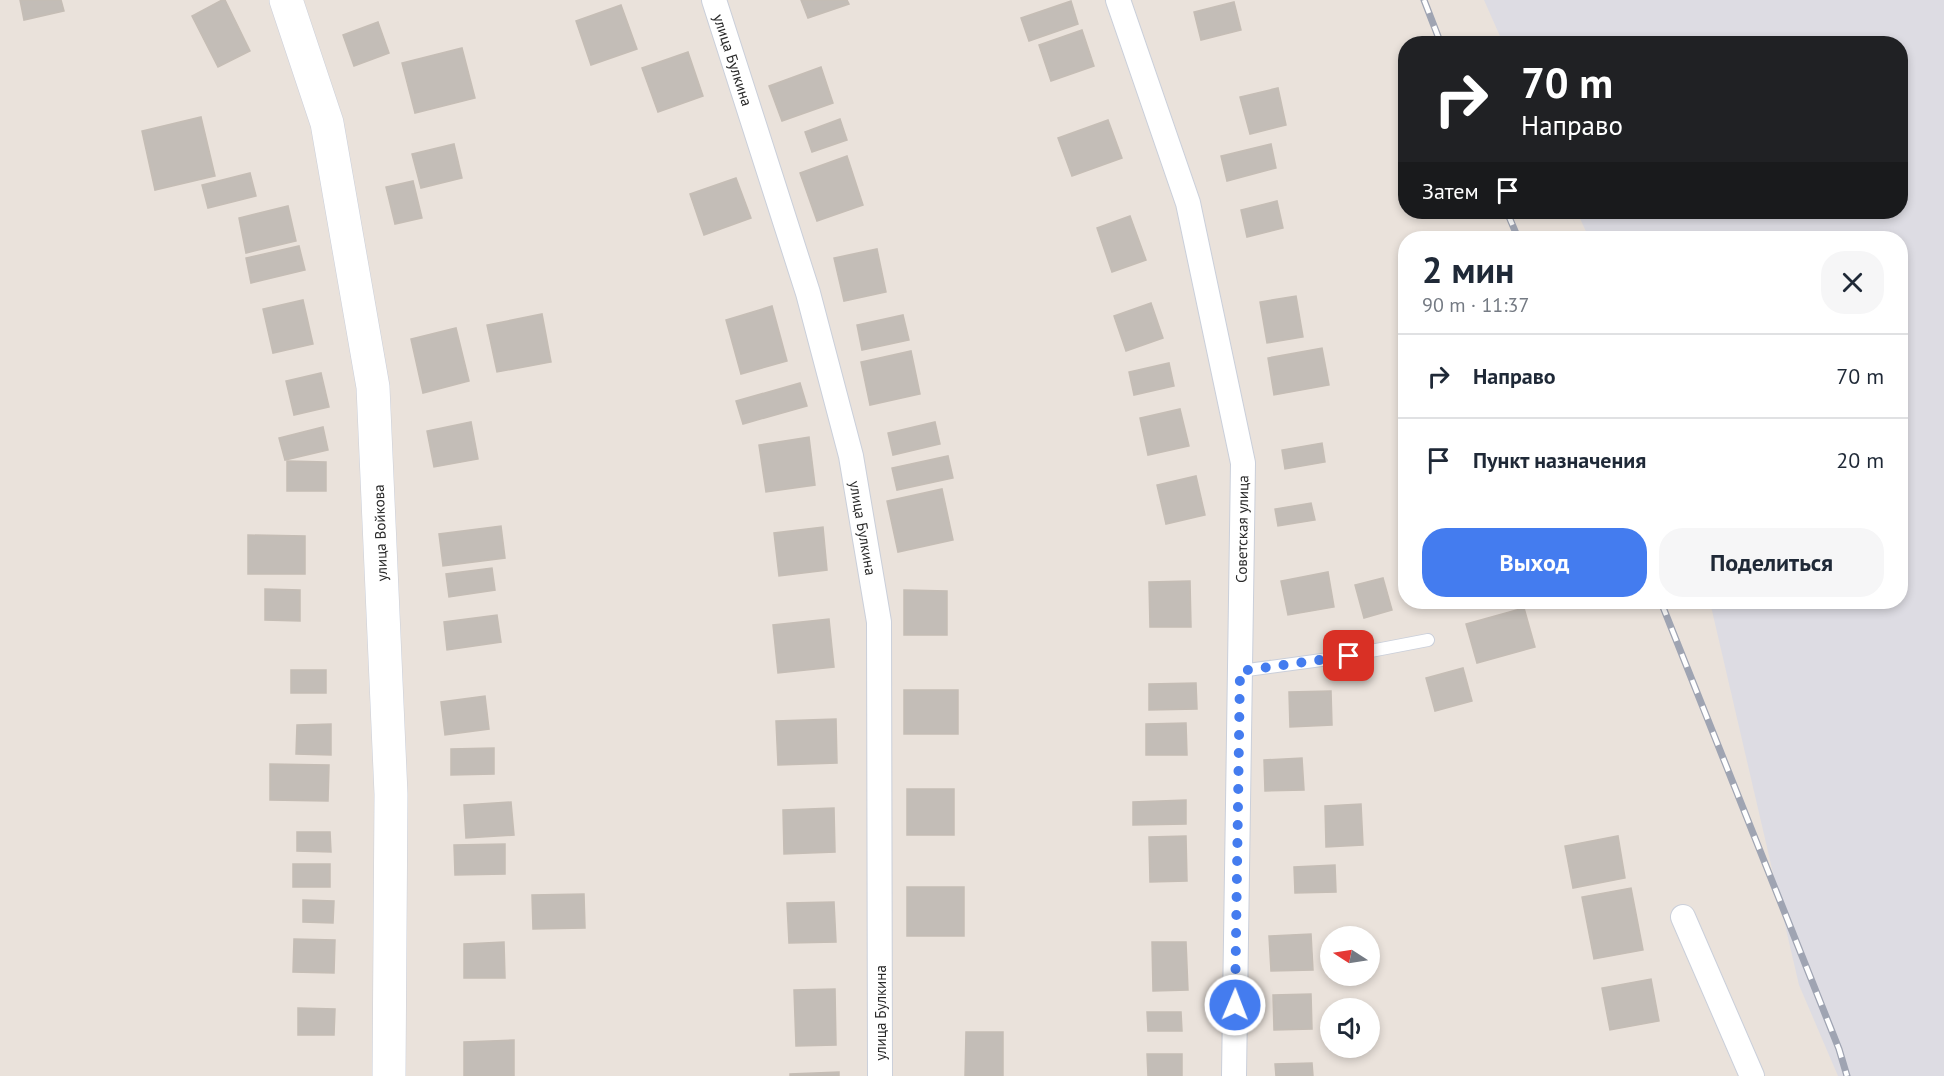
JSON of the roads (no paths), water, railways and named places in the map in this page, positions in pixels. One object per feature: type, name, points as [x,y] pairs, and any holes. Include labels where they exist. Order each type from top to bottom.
[{"type":"main road","name":"улица Войкова","points":[[286,0],[327,123],[374,387],[391,794],[389,1076]]},
{"type":"street","name":"улица Булкина","points":[[714,0],[808,293],[851,456],[879,622],[880,1076]]},
{"type":"street","name":"Советская улица","points":[[1118,0],[1188,203],[1243,463],[1234,1076]]},
{"type":"street","points":[[1683,917],[1752,1076]]},
{"type":"lane","points":[[1240,671],[1329,659],[1428,640]]},
{"type":"railway","points":[[1424,0],[1438,36]]},
{"type":"railway","points":[[1510,219],[1515,231]]},
{"type":"railway","points":[[1664,609],[1839,1049],[1847,1076]]}]
